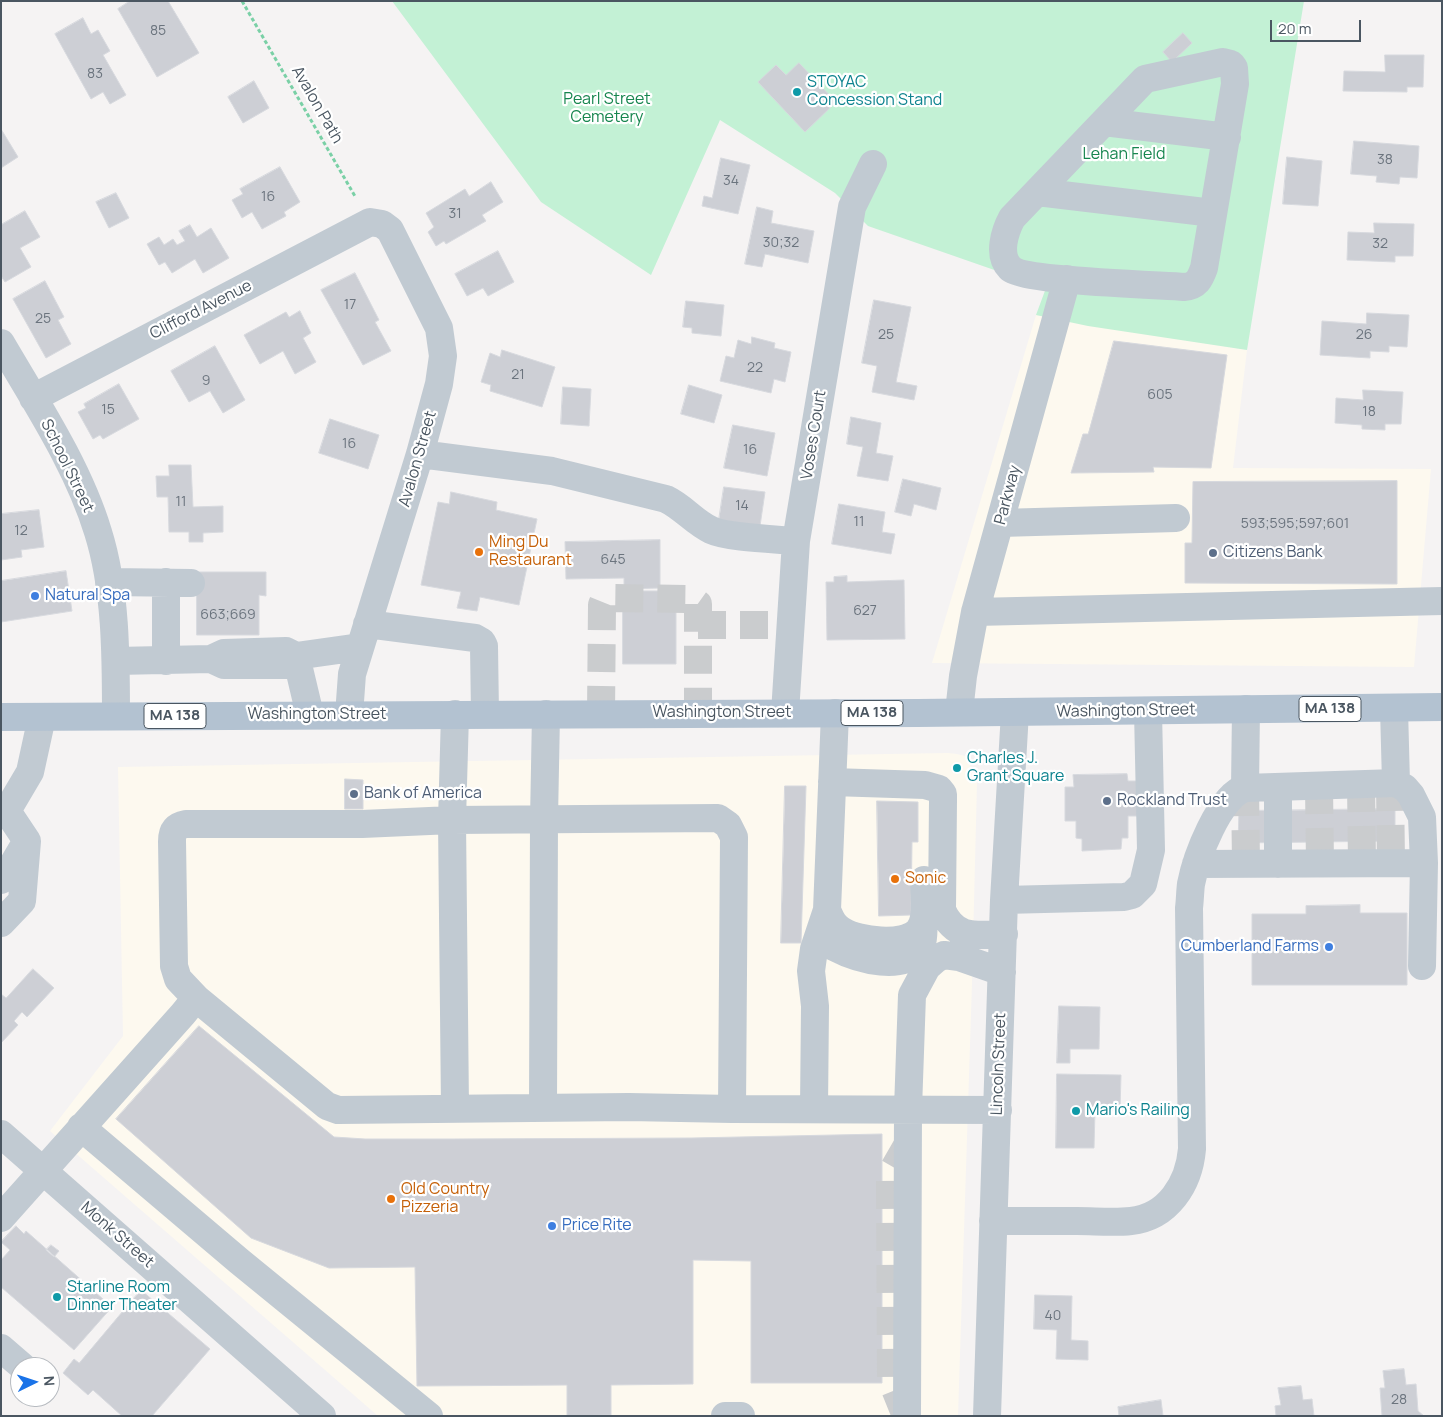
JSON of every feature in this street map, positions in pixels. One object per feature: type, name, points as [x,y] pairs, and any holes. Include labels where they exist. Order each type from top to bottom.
[{"type":"main road","name":"Washington Street","points":[[1,717],[1015,712],[1442,707]]},
{"type":"street","points":[[1223,62],[1231,64],[1236,75],[1226,137],[1204,268],[1195,285],[1184,287],[1036,277],[1018,273],[1010,268],[1005,257],[1003,244],[1012,218],[1144,79],[1223,62]]},
{"type":"street","points":[[1104,122],[1226,137]]},
{"type":"street","name":"Voses Court","points":[[785,713],[796,541],[852,207],[873,164]]},
{"type":"street","points":[[1037,192],[1213,213]]},
{"type":"street","name":"Clifford Avenue","points":[[33,398],[370,222]]},
{"type":"street","name":"Avalon Street","points":[[349,715],[352,674],[420,454],[442,369],[442,340],[439,328],[390,230],[382,224],[370,222]]},
{"type":"street","name":"Parkway","points":[[959,712],[963,676],[976,612],[1067,279]]},
{"type":"street","name":"School Street","points":[[1,343],[75,474],[99,533],[109,582],[116,661],[116,716]]},
{"type":"street","points":[[420,454],[552,471],[666,499],[681,506],[702,525],[719,533],[796,541]]},
{"type":"street","points":[[1000,523],[1176,518]]},
{"type":"street","points":[[109,582],[178,583],[166,661]]},
{"type":"street","points":[[976,612],[1442,601]]},
{"type":"street","points":[[116,661],[211,659],[224,665],[286,665],[296,656],[364,635],[475,638],[480,640],[484,646],[485,714]]},
{"type":"street","points":[[296,656],[310,715]]},
{"type":"street","points":[[1394,708],[1396,783]]},
{"type":"street","points":[[1245,788],[1246,710]]},
{"type":"street","points":[[1004,900],[1124,897],[1132,895],[1143,884],[1151,850],[1148,711]]},
{"type":"street","name":"Lincoln Street","points":[[987,1416],[1004,900],[1015,712]]},
{"type":"street","points":[[814,1109],[815,1006],[810,971],[814,949],[824,918],[835,713]]},
{"type":"street","points":[[455,714],[452,820],[455,1108]]},
{"type":"street","points":[[543,1107],[546,714]]},
{"type":"street","points":[[1,924],[22,901],[27,841],[4,812],[30,772],[42,717]]},
{"type":"street","points":[[832,782],[925,785],[939,789],[943,794],[933,914],[936,959]]},
{"type":"street","points":[[993,1221],[1132,1221],[1142,1219],[1159,1211],[1178,1194],[1188,1174],[1192,1149],[1189,908],[1191,884],[1196,864],[1214,822],[1225,802],[1238,790],[1245,788],[1396,783],[1405,788],[1411,795],[1422,817],[1424,863],[1422,966]]},
{"type":"street","points":[[1278,787],[1278,864]]},
{"type":"street","points":[[732,1109],[734,838],[728,824],[718,818],[452,820],[362,824],[186,824],[178,826],[172,833],[174,966],[178,980],[196,998],[327,1106],[338,1110],[543,1107],[732,1109],[998,1110]]},
{"type":"street","points":[[1,880],[9,871],[27,841]]},
{"type":"street","points":[[1,902],[14,888],[27,841]]},
{"type":"street","points":[[1196,864],[1424,863]]},
{"type":"street","points":[[824,918],[833,922],[841,931],[868,940],[898,939],[913,934],[933,914]]},
{"type":"street","points":[[933,914],[946,920],[968,935],[1004,934]]},
{"type":"street","points":[[907,1416],[908,1109],[912,995],[927,967],[944,955],[952,955],[1002,972]]},
{"type":"street","points":[[1,1218],[196,998]]},
{"type":"street","points":[[81,1127],[254,1273],[429,1416]]},
{"type":"street","name":"Monk Street","points":[[1,1134],[322,1416]]},
{"type":"street","points":[[1,1348],[12,1357]]},
{"type":"street","points":[[725,1416],[741,1416]]},
{"type":"street","points":[[968,1416],[987,1416]]},
{"type":"path","name":"Avalon Path","points":[[242,1],[370,222]]},
{"type":"shaded area","points":[[1036,315],[1247,350],[1233,468],[1431,469],[1414,667],[932,663]]},
{"type":"shaded area","points":[[948,753],[965,756],[974,772],[977,783],[958,1416],[378,1416],[50,1131],[123,1036],[118,767]]},
{"type":"green space","name":"Lehan Field","points":[[392,1],[1304,1],[1247,350],[1088,326],[1036,315],[1046,288],[868,226],[835,193],[720,120],[651,275],[541,202]]},
{"type":"building","points":[[130,1],[168,1],[199,53],[157,77],[118,9]]},
{"type":"building","points":[[83,18],[91,34],[98,30],[110,51],[103,55],[126,95],[110,104],[103,92],[91,99],[55,34]]},
{"type":"building","points":[[1183,33],[1192,43],[1172,62],[1163,52]]},
{"type":"building","points":[[1385,55],[1424,55],[1423,87],[1407,87],[1407,92],[1343,91],[1344,71],[1385,72]]},
{"type":"building","name":"STOYAC Concession Stand","points":[[799,63],[836,102],[805,132],[758,82],[776,65],[786,75]]},
{"type":"building","points":[[254,81],[269,108],[243,123],[228,97]]},
{"type":"building","points":[[1,129],[18,157],[1,168]]},
{"type":"building","points":[[1354,141],[1419,146],[1417,178],[1400,177],[1399,184],[1376,182],[1377,176],[1351,174]]},
{"type":"building","points":[[1287,157],[1322,161],[1318,206],[1283,204]]},
{"type":"building","points":[[721,158],[750,165],[738,214],[702,206],[704,196],[712,198]]},
{"type":"building","points":[[280,167],[300,202],[284,212],[286,216],[262,229],[252,212],[242,218],[232,200],[243,194],[240,189]]},
{"type":"building","points":[[491,182],[503,202],[482,215],[486,221],[446,244],[444,241],[436,246],[428,232],[434,227],[426,213],[465,189],[469,196]]},
{"type":"building","points":[[116,193],[129,218],[109,228],[96,202]]},
{"type":"building","points":[[757,207],[773,211],[771,223],[814,231],[808,263],[765,254],[762,267],[745,264]]},
{"type":"building","points":[[25,211],[40,237],[20,248],[31,267],[5,282],[1,276],[1,225]]},
{"type":"building","points":[[1374,223],[1414,224],[1413,256],[1395,256],[1395,262],[1347,260],[1348,232],[1374,233]]},
{"type":"building","points":[[190,225],[197,237],[211,228],[229,258],[203,273],[195,259],[172,273],[165,262],[159,265],[147,244],[159,237],[164,245],[173,239],[177,245],[185,241],[179,231]]},
{"type":"building","points":[[498,251],[514,282],[488,296],[483,288],[467,296],[455,274]]},
{"type":"building","points":[[355,273],[379,320],[375,322],[391,351],[363,365],[321,290]]},
{"type":"building","points":[[45,281],[64,317],[58,320],[71,344],[46,358],[13,299]]},
{"type":"building","points":[[874,300],[911,307],[896,382],[917,386],[914,400],[872,392],[877,366],[862,363]]},
{"type":"building","points":[[686,301],[724,305],[721,336],[692,333],[692,328],[683,327]]},
{"type":"building","points":[[300,311],[311,333],[303,338],[316,362],[295,374],[283,351],[260,364],[244,335],[286,312],[289,317]]},
{"type":"building","points":[[1367,313],[1409,315],[1407,347],[1389,346],[1389,352],[1370,351],[1370,358],[1320,355],[1322,321],[1366,324]]},
{"type":"building","points":[[752,337],[775,343],[774,348],[791,352],[785,382],[774,379],[771,393],[720,381],[726,356],[734,358],[738,340],[751,344]]},
{"type":"building","points":[[1114,341],[1227,355],[1211,468],[1153,467],[1154,472],[1071,473],[1083,434],[1088,434]]},
{"type":"building","points":[[215,346],[245,400],[223,413],[210,391],[189,402],[171,371]]},
{"type":"building","points":[[502,350],[555,367],[542,407],[490,391],[491,385],[481,382],[490,353],[500,357]]},
{"type":"building","points":[[119,384],[139,419],[103,439],[100,435],[93,439],[78,412],[86,408],[84,404]]},
{"type":"building","points":[[689,385],[722,395],[714,423],[681,414]]},
{"type":"building","points":[[563,387],[591,389],[589,426],[561,424]]},
{"type":"building","points":[[1363,390],[1403,392],[1401,424],[1385,424],[1385,430],[1362,429],[1362,425],[1335,423],[1336,398],[1363,400]]},
{"type":"building","points":[[851,417],[881,423],[876,453],[893,456],[888,481],[857,476],[863,447],[847,444]]},
{"type":"building","points":[[330,419],[379,435],[368,469],[319,453]]},
{"type":"building","points":[[733,425],[775,433],[767,476],[724,468]]},
{"type":"building","points":[[169,465],[191,465],[193,507],[223,506],[223,532],[203,533],[203,542],[189,542],[189,532],[169,532],[168,497],[157,497],[156,476],[169,476]]},
{"type":"building","points":[[903,479],[941,488],[936,510],[914,504],[911,516],[895,512]]},
{"type":"building","points":[[1397,481],[1397,584],[1185,583],[1185,543],[1192,543],[1193,482]]},
{"type":"building","points":[[724,487],[765,492],[760,526],[719,520]]},
{"type":"building","name":"Ming Du Restaurant","points":[[451,492],[497,502],[496,510],[537,519],[519,605],[480,597],[477,611],[457,608],[461,592],[421,585],[438,502],[449,504]]},
{"type":"building","points":[[839,504],[885,512],[882,532],[895,534],[891,554],[832,544]]},
{"type":"building","points":[[39,510],[44,547],[21,550],[22,557],[1,560],[1,514]]},
{"type":"building","points":[[660,540],[660,588],[624,589],[624,578],[566,579],[565,542]]},
{"type":"building","name":"Natural Spa","points":[[66,571],[72,611],[1,622],[1,581]]},
{"type":"building","points":[[197,572],[266,572],[266,596],[259,595],[259,635],[197,635]]},
{"type":"building","points":[[847,576],[847,582],[904,580],[905,639],[827,640],[826,582],[834,582],[834,577]]},
{"type":"building","points":[[623,591],[676,591],[676,664],[623,664]]},
{"type":"building","name":"Rockland Trust","points":[[1127,774],[1128,781],[1149,781],[1149,816],[1128,816],[1128,838],[1122,838],[1121,849],[1082,851],[1082,839],[1076,838],[1076,821],[1065,821],[1065,787],[1074,787],[1073,775]]},
{"type":"building","name":"Bank of America","points":[[345,779],[363,780],[363,809],[345,809]]},
{"type":"building","points":[[785,786],[806,786],[801,943],[781,943]]},
{"type":"building","name":"Sonic","points":[[877,801],[918,802],[918,842],[912,842],[911,915],[879,916]]},
{"type":"building","points":[[1395,809],[1395,841],[1238,843],[1239,811]]},
{"type":"building","name":"Cumberland Farms","points":[[1360,905],[1360,913],[1407,913],[1407,985],[1252,985],[1252,914],[1306,914],[1306,906]]},
{"type":"building","points":[[33,969],[54,988],[27,1017],[22,1012],[14,1021],[18,1025],[1,1043],[1,994],[6,998]]},
{"type":"building","points":[[1059,1006],[1100,1007],[1099,1049],[1070,1049],[1070,1063],[1057,1063]]},
{"type":"building","points":[[199,1026],[334,1137],[365,1139],[692,1138],[882,1134],[882,1383],[751,1383],[751,1261],[693,1260],[693,1384],[611,1385],[611,1415],[567,1416],[567,1385],[417,1386],[415,1267],[329,1268],[251,1238],[116,1119]]},
{"type":"building","name":"Mario's Railing","points":[[1057,1074],[1121,1075],[1120,1111],[1095,1111],[1094,1148],[1056,1148]]},
{"type":"building","name":"Starline Room Dinner Theater","points":[[16,1226],[24,1234],[26,1231],[112,1307],[74,1350],[1,1287],[1,1260],[10,1250],[1,1242]]},
{"type":"building","points":[[51,1245],[59,1251],[54,1257],[46,1250]]},
{"type":"building","points":[[141,1290],[210,1349],[152,1416],[122,1416],[93,1390],[88,1395],[63,1373],[74,1359],[79,1363]]},
{"type":"building","points":[[1035,1295],[1072,1296],[1071,1340],[1088,1341],[1088,1360],[1056,1359],[1057,1330],[1034,1329]]},
{"type":"building","points":[[1404,1369],[1406,1385],[1416,1384],[1418,1411],[1424,1416],[1382,1416],[1380,1388],[1385,1388],[1383,1371]]},
{"type":"building","points":[[1301,1386],[1303,1400],[1312,1399],[1314,1416],[1276,1416],[1275,1406],[1281,1405],[1278,1388]]},
{"type":"building","points":[[1161,1400],[1163,1416],[1119,1416],[1118,1407]]},
{"type":"tunnel","points":[[601,714],[602,605],[604,600],[611,598],[691,599],[698,604],[698,713]]},
{"type":"tunnel","points":[[698,625],[790,625]]},
{"type":"tunnel","points":[[1390,783],[1391,863]]},
{"type":"tunnel","points":[[1361,784],[1362,863]]},
{"type":"tunnel","points":[[1319,786],[1320,863]]},
{"type":"tunnel","points":[[1245,788],[1246,863]]},
{"type":"tunnel","points":[[906,1416],[891,1379],[890,1180],[893,1170],[908,1144]]},
{"type":"place","name":"STOYAC Concession Stand","points":[[797,92]]},
{"type":"place","name":"Ming Du Restaurant","points":[[479,552]]},
{"type":"place","name":"Citizens Bank","points":[[1213,553]]},
{"type":"place","name":"Natural Spa","points":[[35,596]]},
{"type":"place","name":"Charles J. Grant Square","points":[[957,768]]},
{"type":"place","name":"Bank of America","points":[[354,794]]},
{"type":"place","name":"Rockland Trust","points":[[1107,801]]},
{"type":"place","name":"Sonic","points":[[895,879]]},
{"type":"place","name":"Cumberland Farms","points":[[1329,947]]},
{"type":"place","name":"Mario's Railing","points":[[1076,1111]]},
{"type":"place","name":"Old Country Pizzeria","points":[[391,1199]]},
{"type":"place","name":"Price Rite","points":[[552,1226]]},
{"type":"place","name":"Starline Room Dinner Theater","points":[[57,1297]]},
{"type":"park label","name":"Pearl Street Cemetery","points":[[607,109]]}]
